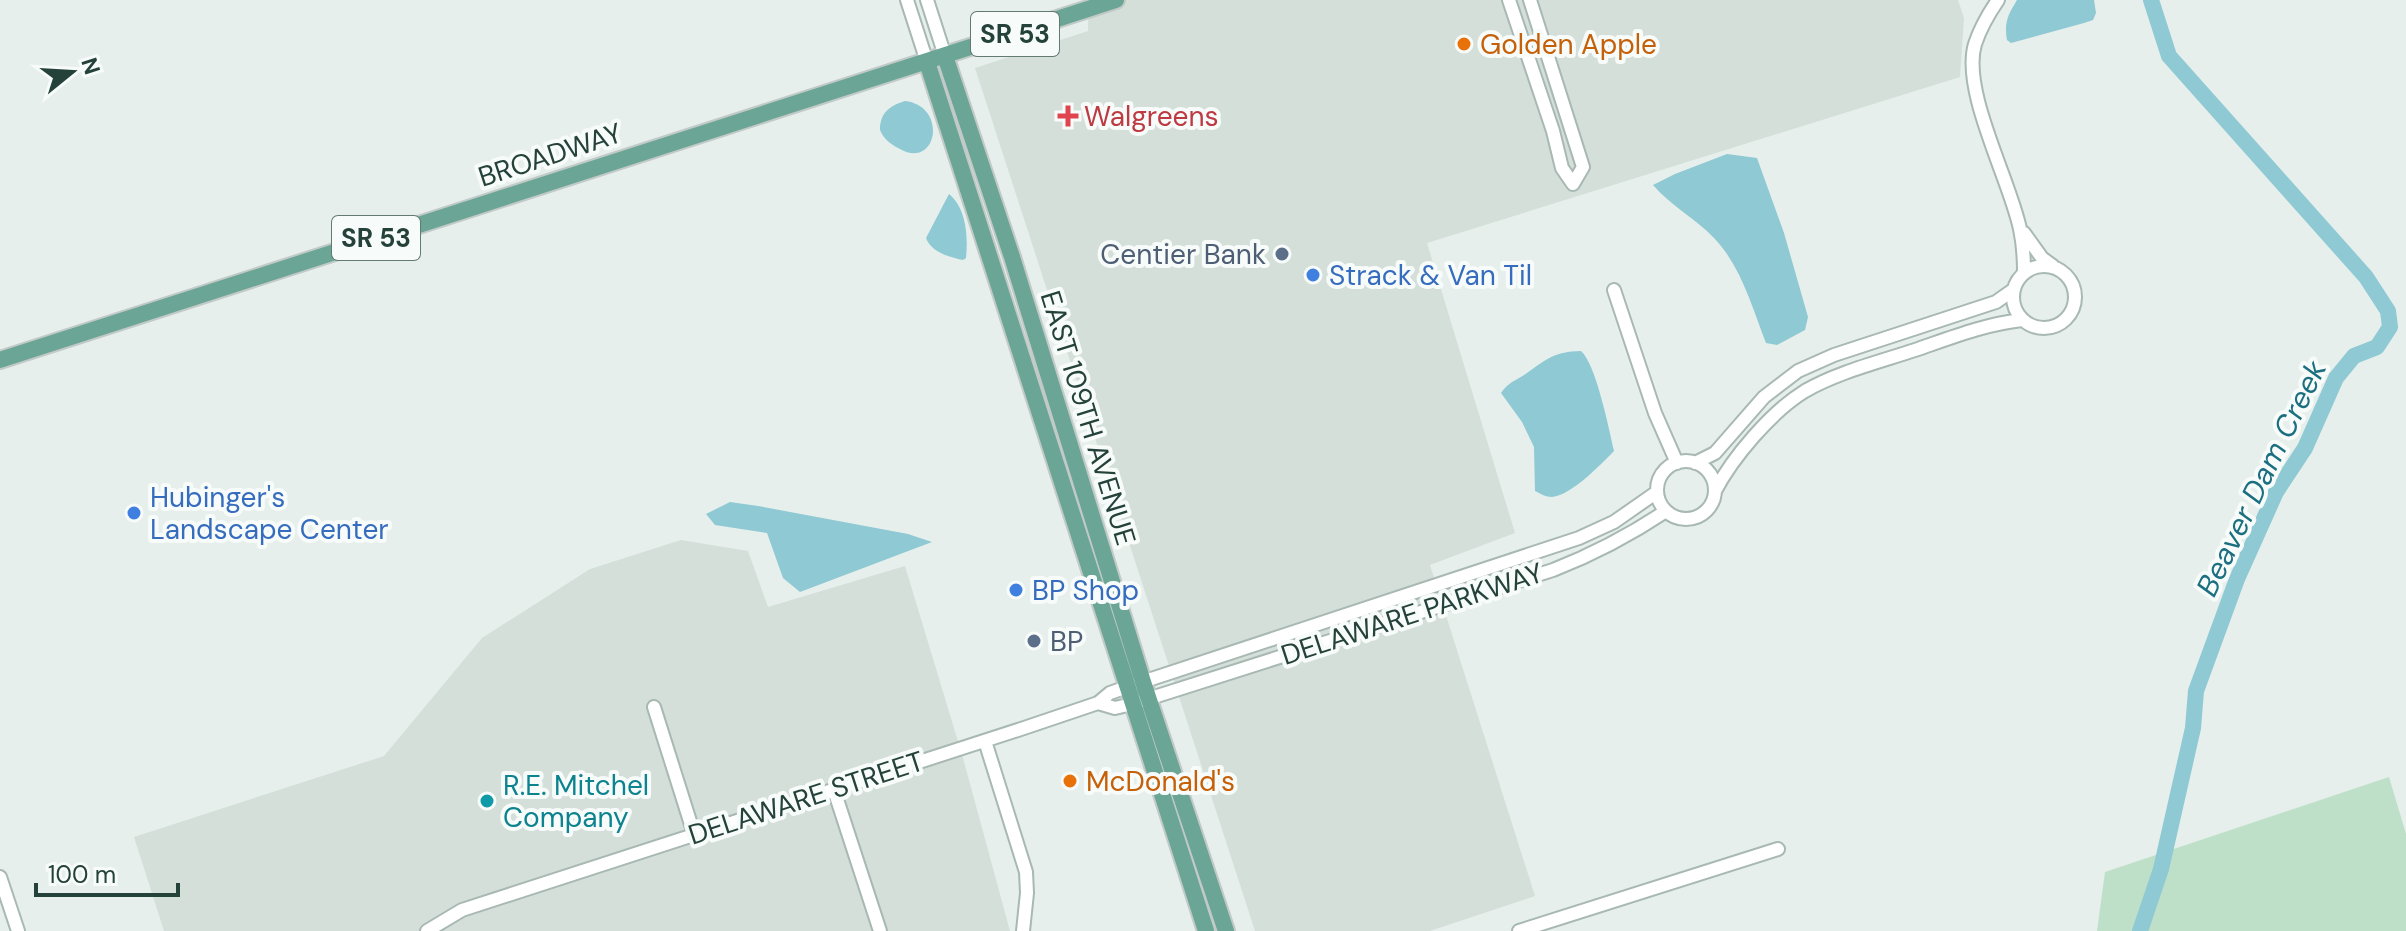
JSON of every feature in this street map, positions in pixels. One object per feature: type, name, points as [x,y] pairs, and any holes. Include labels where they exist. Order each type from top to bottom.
[{"type":"main road","name":"BROADWAY","points":[[0,360],[1116,0]]},
{"type":"main road","name":"EAST 109TH AVENUE","points":[[945,56],[1012,257],[1206,931]]},
{"type":"main road","name":"EAST 109TH AVENUE","points":[[927,62],[1135,684]]},
{"type":"main road","name":"EAST 109TH AVENUE","points":[[1140,701],[1226,931]]},
{"type":"street","points":[[907,0],[927,62]]},
{"type":"street","points":[[927,0],[945,56]]},
{"type":"street","points":[[1509,0],[1553,131],[1562,168],[1573,184],[1583,167],[1530,0]]},
{"type":"street","points":[[1998,0],[1975,45],[1975,91],[2020,227],[2031,245],[2069,278],[2074,287],[2075,297],[2069,316],[2052,327],[2031,326],[2016,311],[2012,301],[2013,290],[2024,272],[2033,267],[2053,266]]},
{"type":"street","points":[[2020,227],[2024,272]]},
{"type":"street","points":[[1614,290],[1655,413],[1677,463]]},
{"type":"street","points":[[2013,290],[1996,302],[1834,355],[1798,371],[1764,397],[1715,453],[1695,463],[1677,463],[1662,474],[1657,492],[1659,499],[1666,511],[1674,516],[1693,518],[1708,508],[1727,468],[1747,444],[1788,404],[1805,392],[1850,372],[1990,325],[2022,320]]},
{"type":"street","points":[[1695,463],[1710,474],[1715,491]]},
{"type":"street","name":"DELAWARE PARKWAY","points":[[1135,684],[1579,538],[1614,522],[1657,492]]},
{"type":"street","name":"DELAWARE PARKWAY","points":[[1140,701],[1553,570],[1625,538],[1666,511]]},
{"type":"street","name":"DELAWARE STREET","points":[[427,931],[462,910],[985,741],[1098,703],[1110,693],[1135,684]]},
{"type":"street","name":"DELAWARE STREET","points":[[1098,703],[1115,708],[1140,701]]},
{"type":"street","points":[[654,707],[694,834]]},
{"type":"street","points":[[985,741],[1026,872],[1023,931]]},
{"type":"street","points":[[834,790],[880,931]]},
{"type":"street","points":[[1519,931],[1778,849]]},
{"type":"street","points":[[0,877],[18,931]]},
{"type":"shaded area","points":[[1089,0],[1958,0],[1964,18],[1960,77],[1427,243],[1515,533],[1430,565],[1535,896],[1430,931],[1255,931],[975,68],[1088,31]]},
{"type":"shaded area","points":[[681,540],[748,551],[768,607],[905,566],[963,758],[1010,931],[164,931],[134,837],[384,756],[482,638],[590,569]]},
{"type":"green space","points":[[2389,777],[2406,834],[2406,931],[2097,931],[2105,872]]},
{"type":"water","points":[[2017,0],[2094,0],[2096,13],[2093,20],[2011,43],[2007,40],[2006,23]]},
{"type":"water","points":[[905,101],[919,105],[932,124],[933,135],[922,151],[911,153],[898,148],[880,130],[886,111]]},
{"type":"water","points":[[1727,154],[1757,158],[1784,233],[1808,317],[1805,330],[1777,345],[1766,343],[1745,288],[1723,249],[1707,231],[1653,185]]},
{"type":"water","points":[[949,194],[960,207],[965,224],[967,250],[963,260],[936,250],[926,238]]},
{"type":"water","points":[[1581,351],[1597,383],[1614,451],[1577,485],[1552,497],[1535,491],[1534,447],[1522,422],[1501,393],[1552,357]]},
{"type":"water","points":[[730,502],[908,534],[932,542],[800,592],[783,578],[767,533],[715,525],[706,514]]},
{"type":"waterway","name":"Beaver Dam Creek","points":[[2140,931],[2161,869],[2193,728],[2196,691],[2237,579],[2276,492],[2305,448],[2336,378],[2354,356],[2377,347],[2390,327],[2388,311],[2366,277],[2169,56],[2151,0]]},
{"type":"place","name":"Golden Apple","points":[[1464,44]]},
{"type":"place","name":"Walgreens","points":[[1068,116]]},
{"type":"place","name":"Centier Bank","points":[[1282,254]]},
{"type":"place","name":"Strack & Van Til","points":[[1313,275]]},
{"type":"place","name":"Hubinger's Landscape Center","points":[[134,513]]},
{"type":"place","name":"BP Shop","points":[[1016,590]]},
{"type":"place","name":"BP","points":[[1034,641]]},
{"type":"place","name":"McDonald's","points":[[1070,781]]},
{"type":"place","name":"R.E. Mitchel Company","points":[[487,801]]}]
